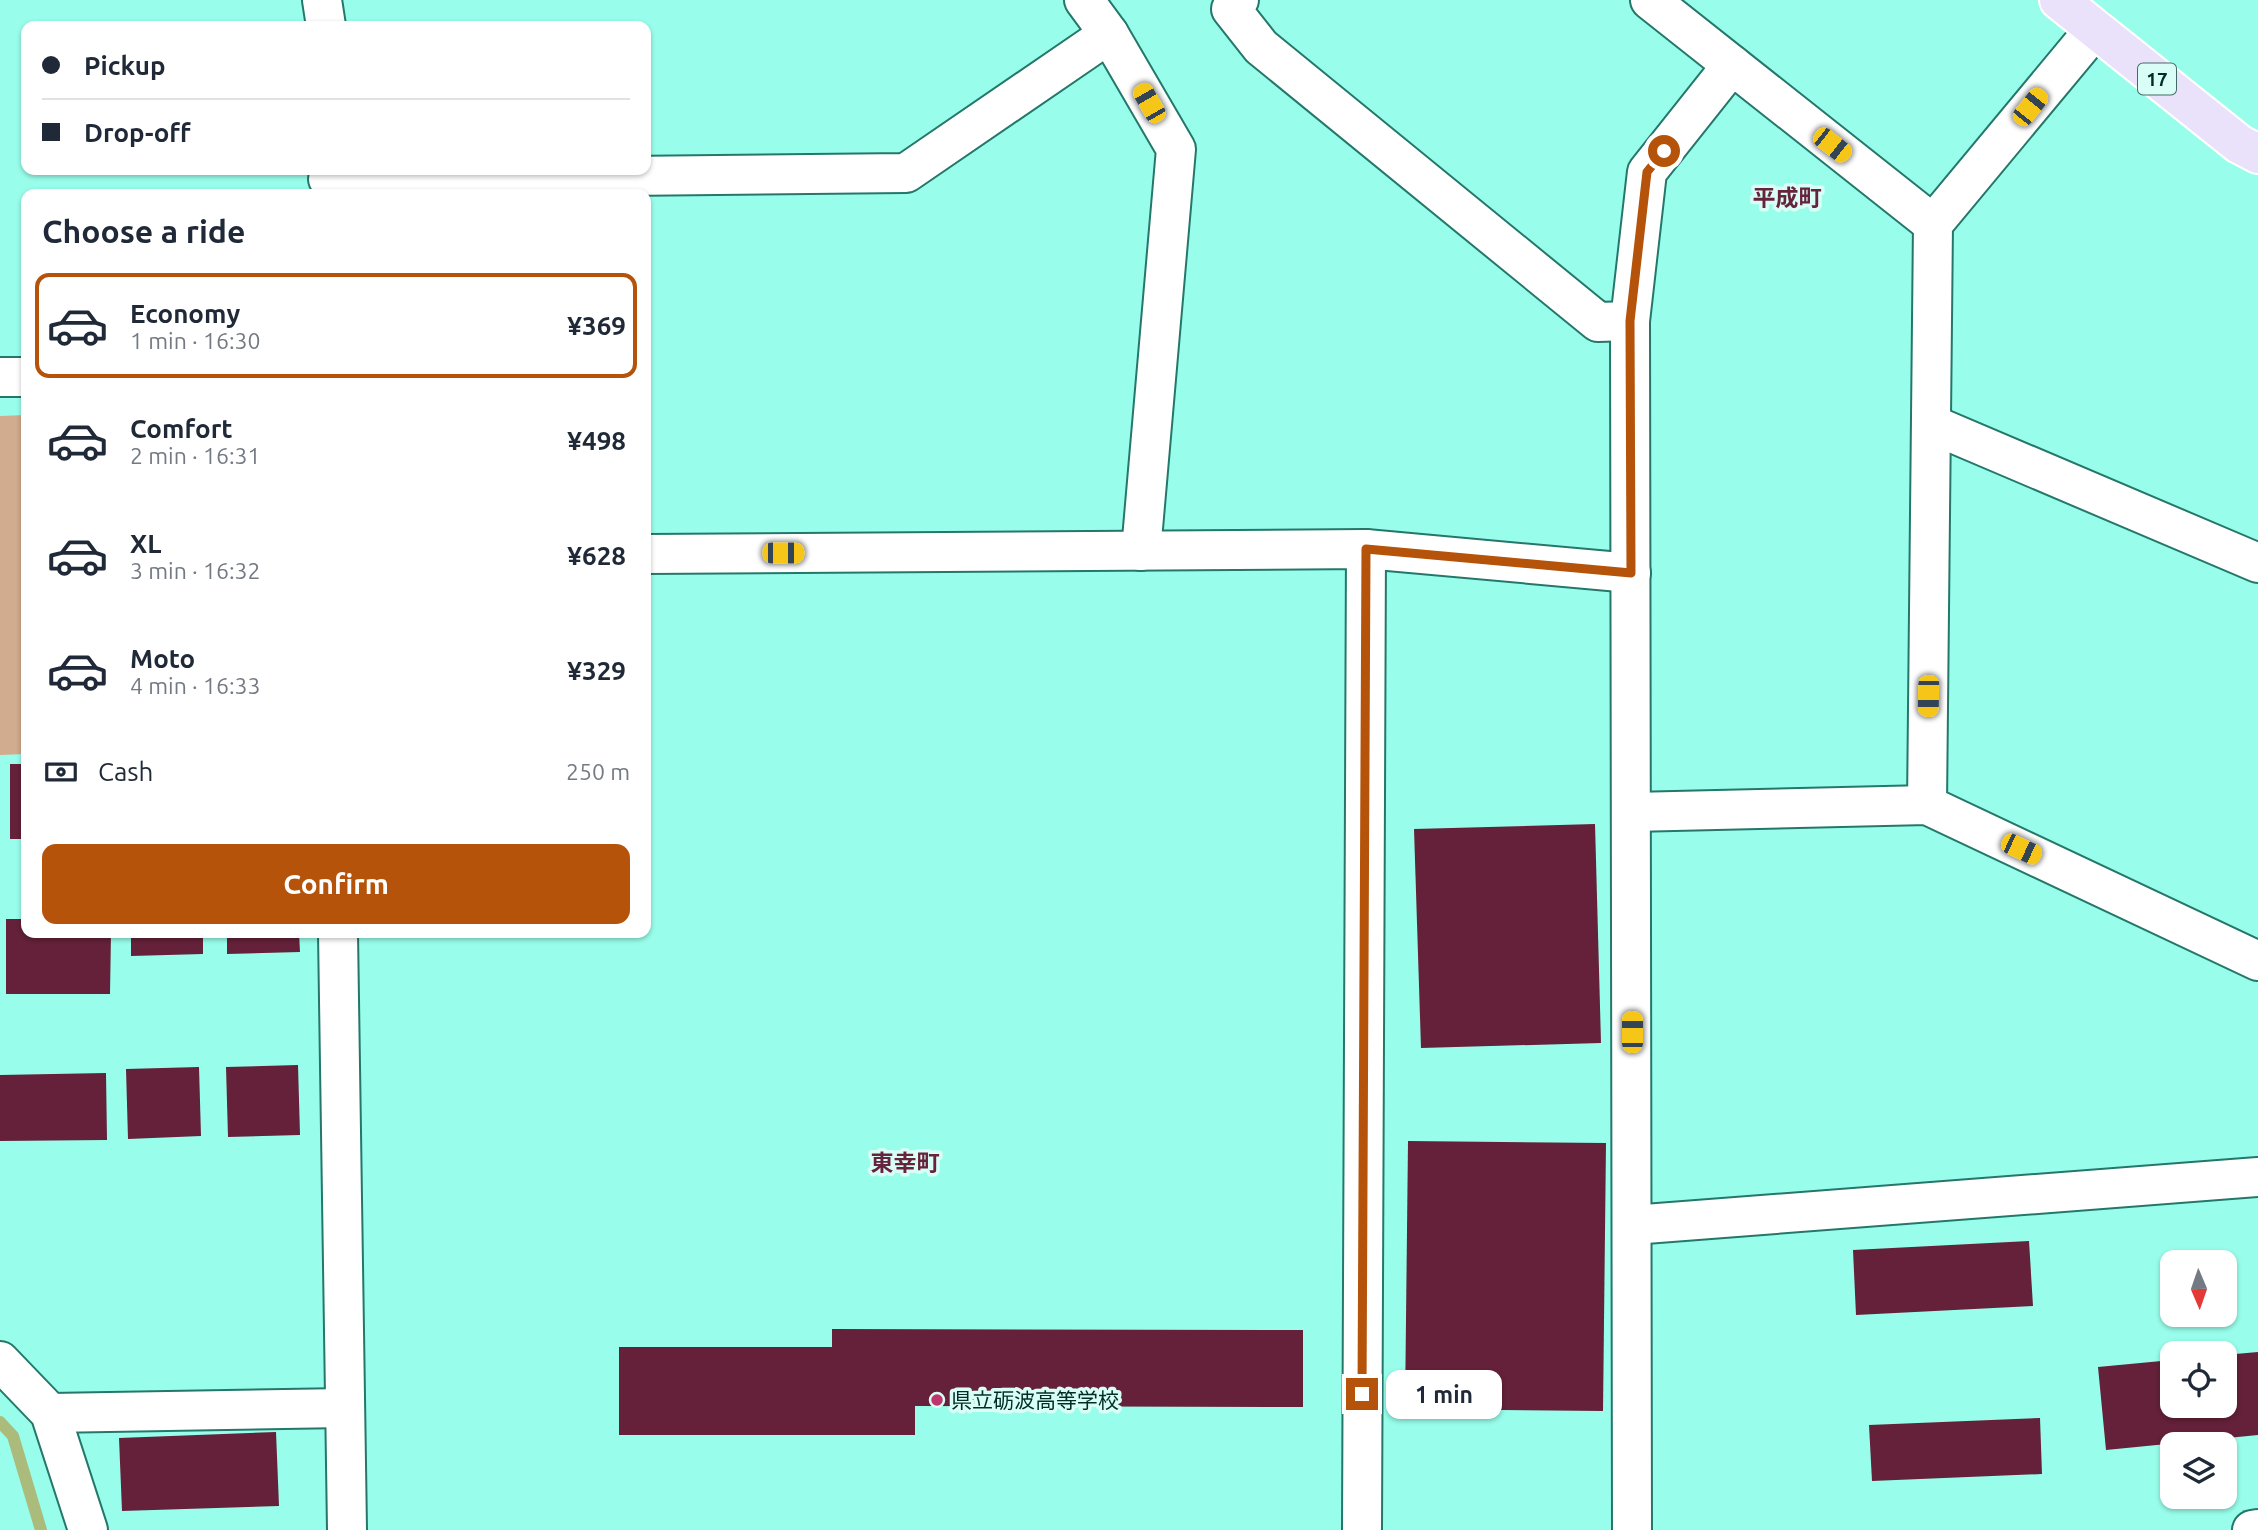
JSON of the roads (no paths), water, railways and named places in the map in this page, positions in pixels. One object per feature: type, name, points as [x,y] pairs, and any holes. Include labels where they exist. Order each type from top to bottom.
[{"type":"main road","name":"17","points":[[2059,0],[2239,144],[2258,154]]},
{"type":"street","points":[[322,0],[325,21]]},
{"type":"street","points":[[1084,0],[1109,34],[1177,149],[1141,551]]},
{"type":"street","points":[[1239,0],[1231,9],[1261,47],[1598,322],[1630,321]]},
{"type":"street","points":[[1650,0],[1933,224]]},
{"type":"street","points":[[1927,804],[1933,224],[2095,29]]},
{"type":"street","points":[[328,181],[906,173],[1109,34]]},
{"type":"street","points":[[1632,1530],[1630,321],[1647,172],[1731,65]]},
{"type":"street","points":[[0,377],[21,377]]},
{"type":"street","points":[[1931,424],[2258,563]]},
{"type":"street","points":[[651,554],[1366,549],[1631,573]]},
{"type":"street","points":[[1362,1530],[1366,549]]},
{"type":"street","points":[[1632,812],[1927,804],[2258,961]]},
{"type":"street","points":[[338,938],[347,1530]]},
{"type":"street","points":[[1632,1225],[2258,1177]]},
{"type":"street","points":[[0,1361],[50,1413],[88,1530]]},
{"type":"street","points":[[50,1413],[345,1408]]},
{"type":"street","points":[[2252,1530],[2258,1530]]},
{"type":"waterway","points":[[0,1422],[13,1436],[41,1530]]},
{"type":"place","name":"県立砺波高等学校","points":[[937,1400]]},
{"type":"district","name":"平成町","points":[[1787,197]]},
{"type":"district","name":"東幸町","points":[[905,1162]]}]
